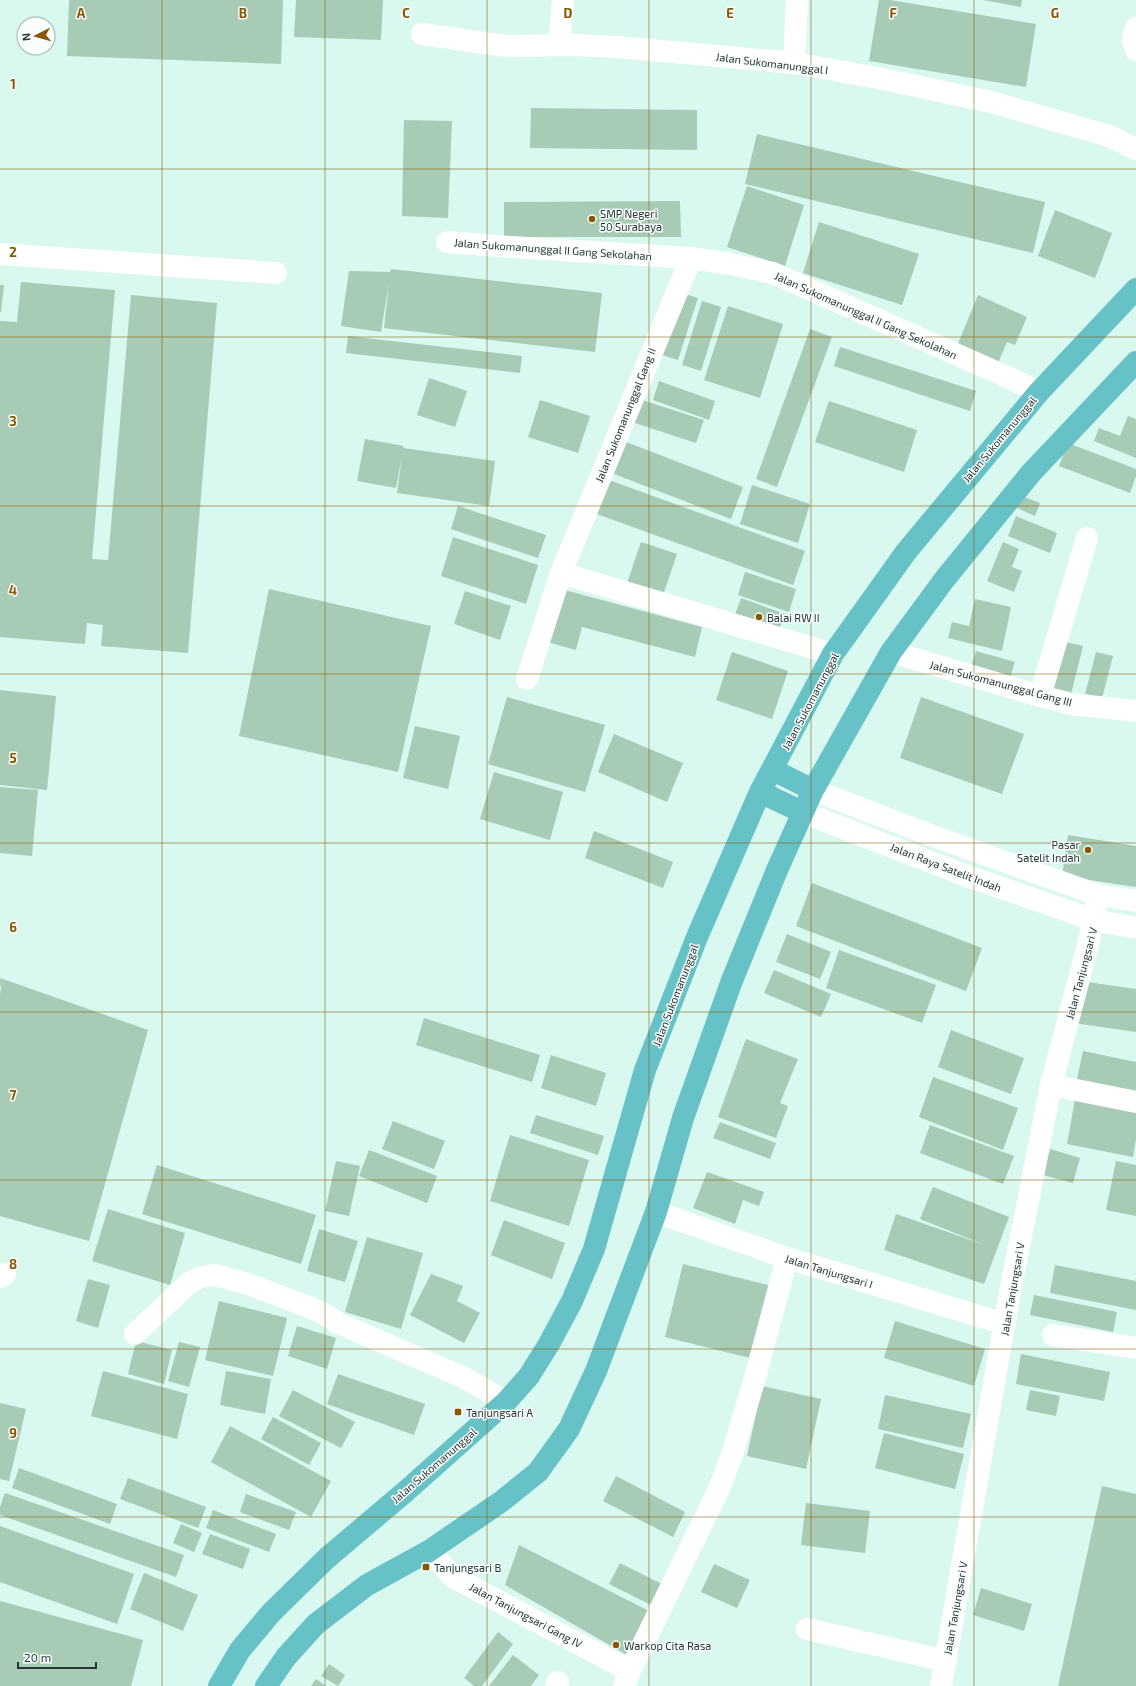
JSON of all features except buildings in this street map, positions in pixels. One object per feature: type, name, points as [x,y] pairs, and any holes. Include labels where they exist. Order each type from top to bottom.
[{"type":"main road","name":"Jalan Sukomanunggal","points":[[219,1686],[240,1650],[271,1613],[326,1558],[405,1492],[506,1402],[529,1376],[550,1344],[572,1301],[594,1250],[646,1070],[697,937],[760,792],[833,654],[906,552],[1039,392],[1136,289]]},
{"type":"main road","points":[[266,1686],[286,1657],[316,1624],[367,1585],[429,1551],[502,1501],[538,1472],[569,1429],[596,1371],[656,1212],[683,1118],[731,983],[802,812],[813,790],[891,652],[944,580],[1031,473],[1132,373]]},
{"type":"main road","points":[[772,770],[813,790]]},
{"type":"main road","name":"Jalan Raya Satelit Indah","points":[[760,792],[802,812]]},
{"type":"street","points":[[558,45],[564,0]]},
{"type":"street","points":[[794,63],[797,0]]},
{"type":"street","points":[[1136,28],[1133,40],[1136,50]]},
{"type":"street","name":"Jalan Sukomanunggal I","points":[[422,34],[505,46],[558,45],[618,47],[794,63],[878,78],[991,102],[1109,136],[1136,148]]},
{"type":"street","name":"Jalan Sukomanunggal II Gang Sekolahan","points":[[447,242],[691,258],[731,264],[774,273],[1007,376],[1039,392]]},
{"type":"street","points":[[0,254],[276,273]]},
{"type":"street","name":"Jalan Sukomanunggal Gang II","points":[[527,679],[561,573],[691,258]]},
{"type":"street","points":[[1040,696],[1087,538]]},
{"type":"street","points":[[561,573],[833,654]]},
{"type":"street","name":"Jalan Sukomanunggal Gang III","points":[[891,652],[1071,704],[1136,710]]},
{"type":"street","points":[[813,790],[933,836],[1098,895],[1136,901]]},
{"type":"street","name":"Jalan Raya Satelit Indah","points":[[802,812],[967,876],[1094,920],[1136,928]]},
{"type":"street","name":"Jalan Tanjungsari V","points":[[941,1686],[1005,1324],[1051,1085],[1094,920],[1098,895]]},
{"type":"street","points":[[1051,1085],[1136,1102]]},
{"type":"street","name":"Jalan Tanjungsari I","points":[[656,1212],[787,1258],[1005,1324]]},
{"type":"street","points":[[627,1678],[719,1489],[732,1455],[755,1378],[787,1258]]},
{"type":"street","points":[[135,1334],[189,1283],[202,1277],[214,1275],[248,1284],[322,1313],[340,1324],[465,1378],[506,1402]]},
{"type":"street","points":[[1053,1335],[1136,1348]]},
{"type":"street","name":"Jalan Tanjungsari Gang IV","points":[[429,1551],[453,1577],[627,1678]]},
{"type":"street","points":[[807,1629],[946,1661]]},
{"type":"place","name":"SMP Negeri 50 Surabaya","points":[[592,219]]},
{"type":"place","name":"Balai RW II","points":[[759,617]]},
{"type":"place","name":"Pasar Satelit Indah","points":[[1088,850]]},
{"type":"place","name":"Tanjungsari A","points":[[458,1412]]},
{"type":"place","name":"Tanjungsari B","points":[[426,1567]]},
{"type":"place","name":"Warkop Cita Rasa","points":[[616,1645]]}]
